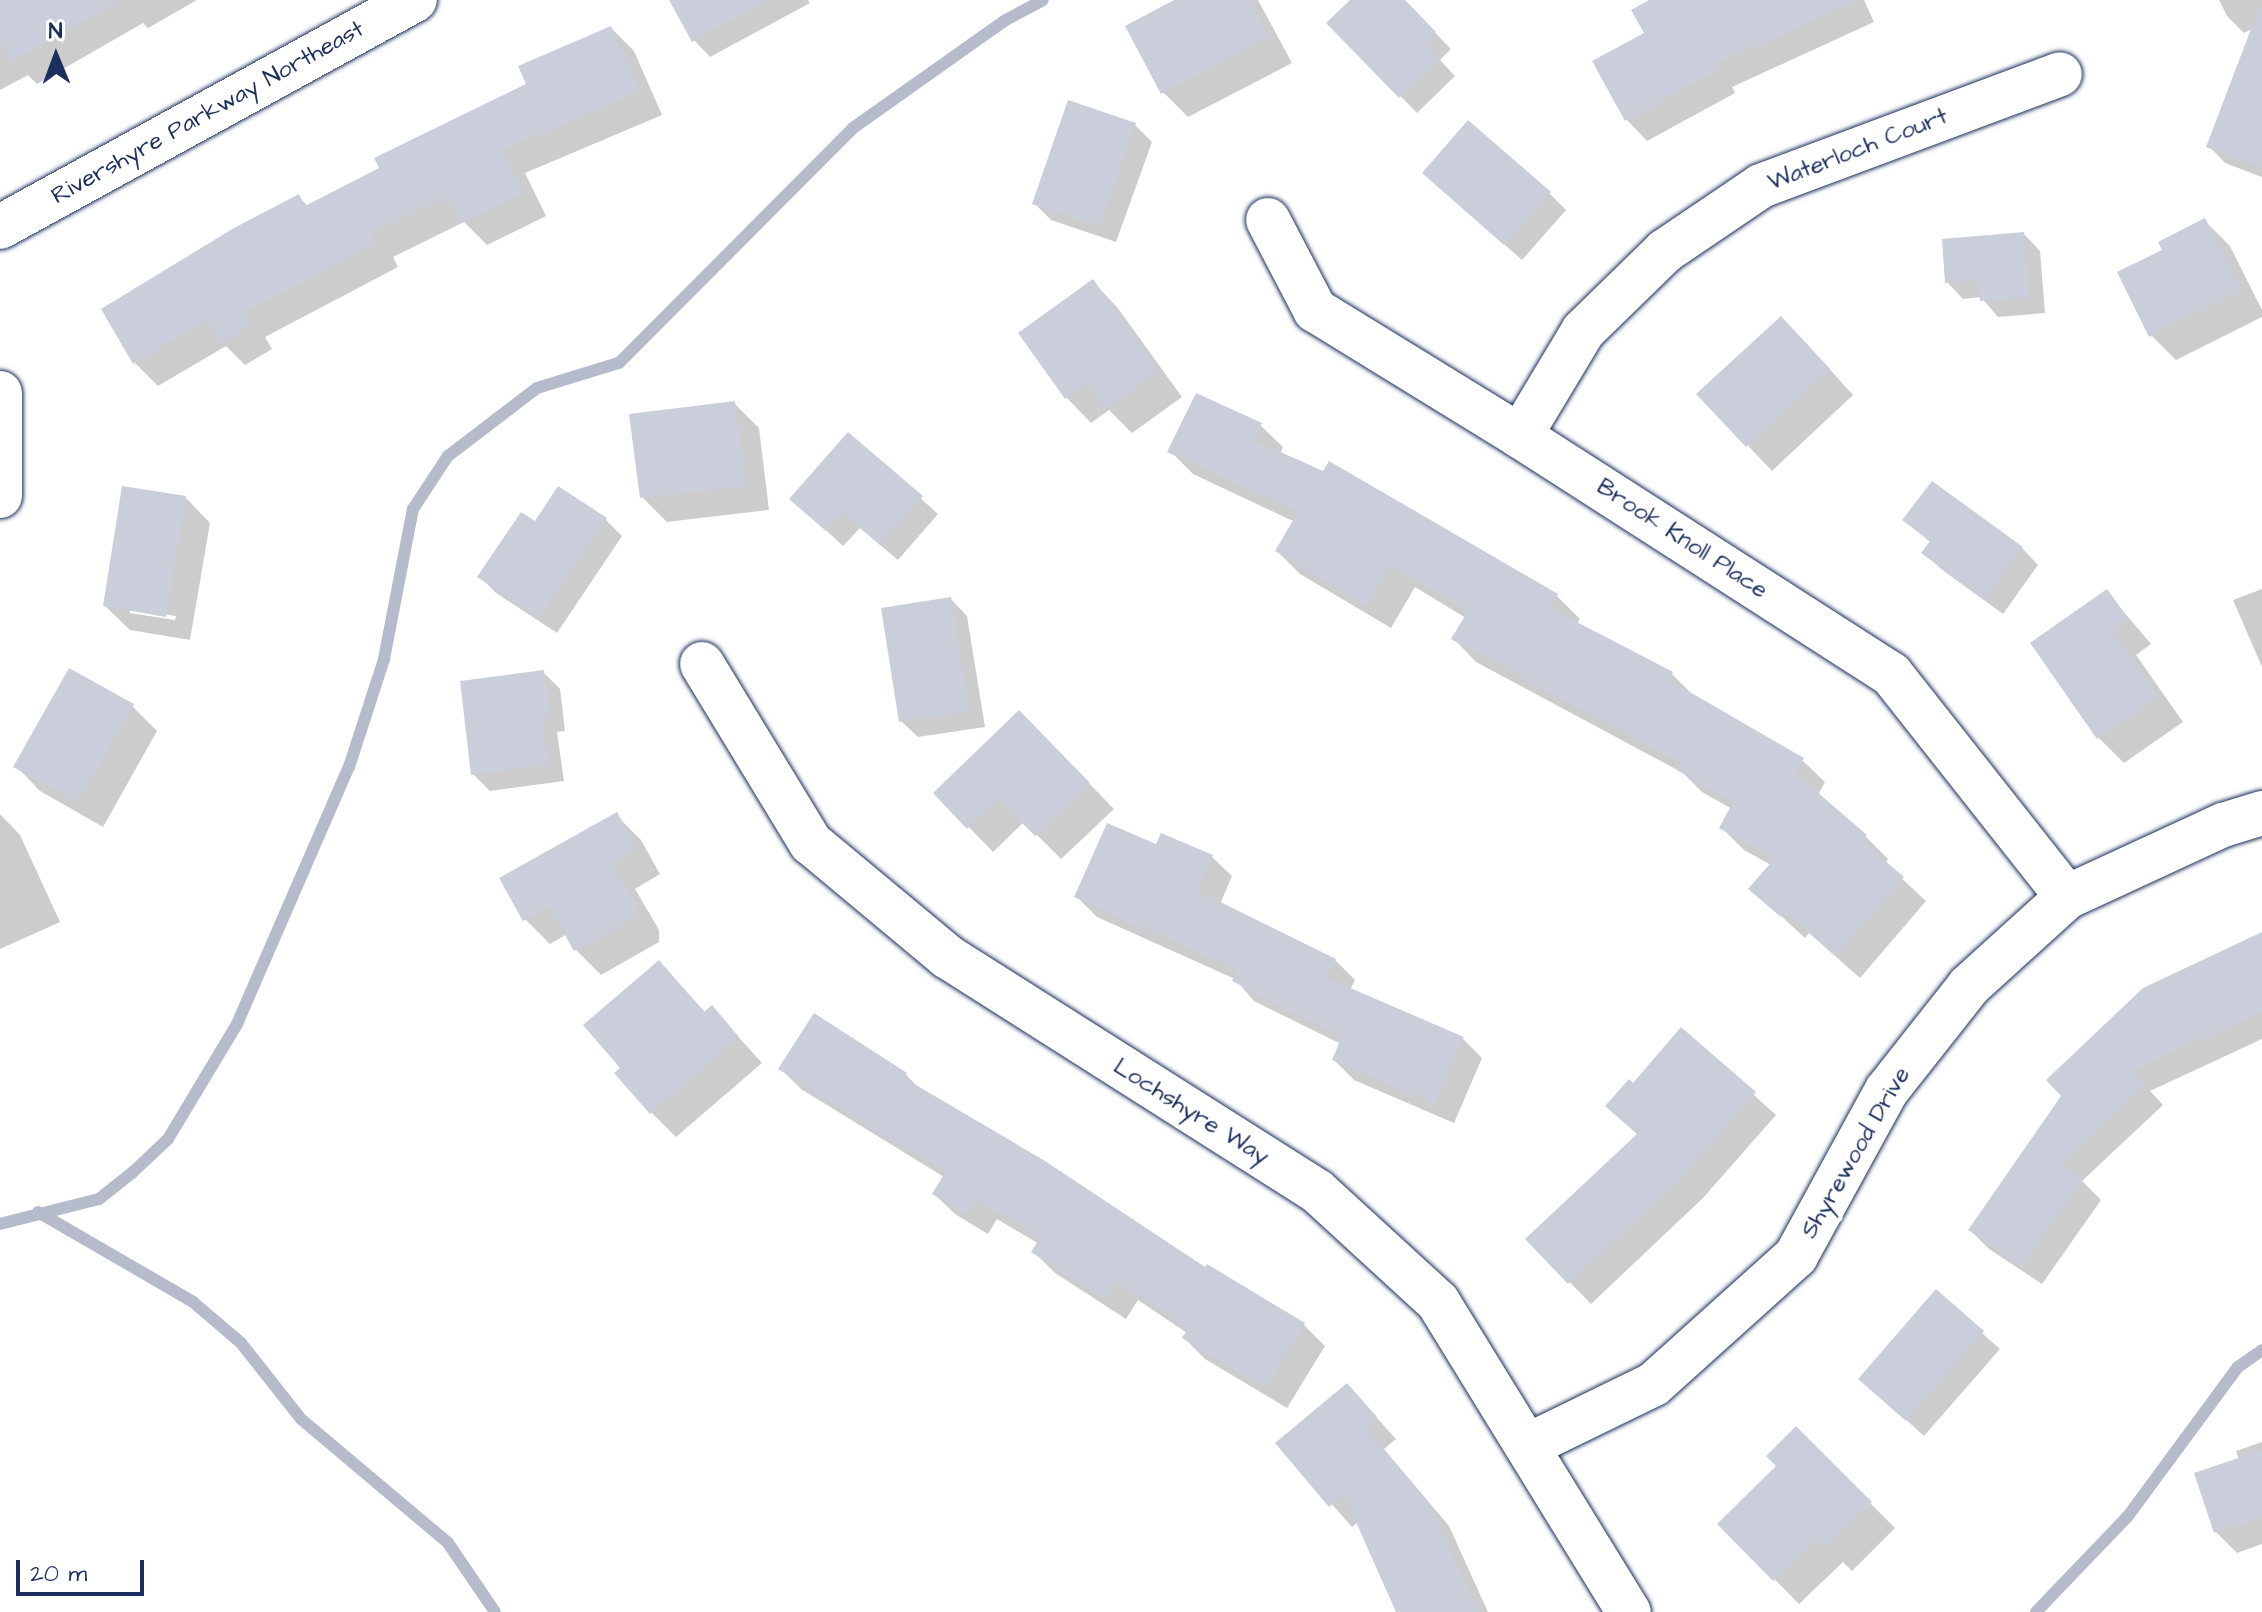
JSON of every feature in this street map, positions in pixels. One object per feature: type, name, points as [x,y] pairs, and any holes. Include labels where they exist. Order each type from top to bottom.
[{"type":"street","name":"Rivershyre Parkway Northeast","points":[[0,227],[415,0]]},
{"type":"street","name":"Waterloch Court","points":[[1520,436],[1583,331],[1665,251],[1749,194],[1761,186],[2060,74]]},
{"type":"street","name":"Brook Knoll Place","points":[[1268,220],[1315,310],[1520,436],[1891,674],[2067,897]]},
{"type":"street","points":[[0,393],[0,496]]},
{"type":"street","name":"Lochshyre Way","points":[[702,664],[811,843],[948,957],[1317,1191],[1438,1302],[1629,1612]]},
{"type":"street","name":"Shyrewood Drive","points":[[1527,1446],[1654,1384],[1796,1256],[1887,1090],[1969,986],[2067,897],[2223,825],[2262,813]]},
{"type":"building","points":[[0,0],[120,0],[12,62],[0,41]]},
{"type":"building","points":[[669,0],[768,0],[692,42]]},
{"type":"building","points":[[1174,0],[1249,0],[1269,37],[1161,94],[1125,26]]},
{"type":"building","points":[[1350,0],[1405,0],[1436,32],[1425,43],[1440,59],[1399,98],[1326,23]]},
{"type":"building","points":[[1649,0],[1858,0],[1713,66],[1716,72],[1625,121],[1592,61],[1644,33],[1631,10]]},
{"type":"building","points":[[2259,8],[2262,9],[2262,168],[2206,147]]},
{"type":"building","points":[[611,26],[640,91],[503,150],[524,193],[462,223],[449,196],[371,234],[376,243],[244,313],[251,325],[221,343],[207,320],[133,364],[101,309],[234,228],[299,194],[305,206],[379,168],[374,158],[526,84],[518,66]]},
{"type":"building","points":[[1068,100],[1136,123],[1100,227],[1032,204]]},
{"type":"building","points":[[1468,120],[1551,192],[1504,245],[1422,173]]},
{"type":"building","points":[[2205,218],[2242,291],[2149,337],[2117,272],[2162,250],[2158,242]]},
{"type":"building","points":[[2024,232],[2029,297],[1980,301],[1978,280],[1945,283],[1942,239]]},
{"type":"building","points":[[1093,279],[1159,371],[1105,409],[1087,384],[1065,399],[1018,333]]},
{"type":"building","points":[[1781,316],[1830,369],[1746,447],[1696,394]]},
{"type":"building","points":[[1196,393],[1262,423],[1254,440],[1323,471],[1329,461],[1558,594],[1550,608],[1673,672],[1669,680],[1804,758],[1795,773],[1867,835],[1862,841],[1904,877],[1836,956],[1785,912],[1781,917],[1748,889],[1774,859],[1719,828],[1733,802],[1677,770],[1681,763],[1451,639],[1468,611],[1391,566],[1367,606],[1275,551],[1298,512],[1167,452]]},
{"type":"building","points":[[735,401],[746,486],[640,498],[629,414]]},
{"type":"building","points":[[848,432],[923,496],[880,545],[842,512],[826,531],[789,499]]},
{"type":"building","points":[[1932,481],[2023,547],[1985,599],[1921,553],[1930,541],[1902,520]]},
{"type":"building","points":[[122,486],[186,496],[166,617],[103,606]]},
{"type":"building","points":[[558,486],[607,518],[539,618],[477,577],[521,512],[535,521]]},
{"type":"building","points":[[2107,589],[2128,618],[2112,629],[2159,697],[2097,739],[2030,643]]},
{"type":"building","points":[[951,597],[969,711],[899,722],[881,608]]},
{"type":"building","points":[[69,668],[134,704],[77,803],[13,767]]},
{"type":"building","points":[[544,670],[550,715],[542,716],[548,765],[471,775],[460,681]]},
{"type":"building","points":[[1019,710],[1090,783],[1035,836],[998,799],[967,829],[933,793]]},
{"type":"building","points":[[617,812],[637,849],[612,863],[635,904],[635,918],[574,951],[549,906],[523,921],[499,878]]},
{"type":"building","points":[[1107,823],[1156,844],[1161,833],[1213,855],[1198,891],[1336,959],[1327,978],[1464,1037],[1434,1104],[1332,1060],[1342,1036],[1232,981],[1237,970],[1074,897]]},
{"type":"building","points":[[2262,932],[2262,1011],[2134,1071],[2145,1085],[2061,1164],[2083,1180],[2022,1267],[1968,1230],[2061,1096],[2046,1080],[2143,988]]},
{"type":"building","points":[[659,960],[704,1012],[712,1005],[739,1037],[650,1114],[614,1073],[620,1068],[583,1025]]},
{"type":"building","points":[[814,1013],[907,1073],[904,1078],[1045,1161],[1205,1267],[1207,1264],[1305,1323],[1265,1389],[1182,1338],[1188,1328],[1116,1281],[1105,1300],[1031,1252],[1040,1238],[976,1200],[967,1215],[932,1194],[946,1171],[778,1069]]},
{"type":"building","points":[[1681,1027],[1756,1092],[1682,1177],[1568,1284],[1525,1239],[1637,1134],[1605,1106],[1629,1079],[1633,1083]]},
{"type":"building","points":[[1936,1289],[1984,1331],[1906,1421],[1858,1379]]},
{"type":"building","points":[[1347,1383],[1377,1417],[1365,1427],[1429,1503],[1478,1612],[1396,1612],[1344,1495],[1329,1507],[1275,1443]]},
{"type":"building","points":[[1796,1426],[1872,1502],[1826,1547],[1817,1539],[1773,1581],[1717,1524],[1776,1466],[1766,1456]]},
{"type":"building","points":[[2262,1450],[2262,1517],[2214,1533],[2194,1473]]},
{"type":"waterway","points":[[0,1224],[99,1199],[133,1172],[168,1139],[237,1024],[349,767],[384,659],[413,509],[448,456],[537,388],[619,363],[853,128],[1004,21],[1043,0]]},
{"type":"waterway","points":[[38,1212],[193,1302],[241,1343],[301,1419],[448,1543],[495,1612]]},
{"type":"waterway","points":[[2036,1612],[2128,1516],[2238,1367],[2262,1350]]}]
